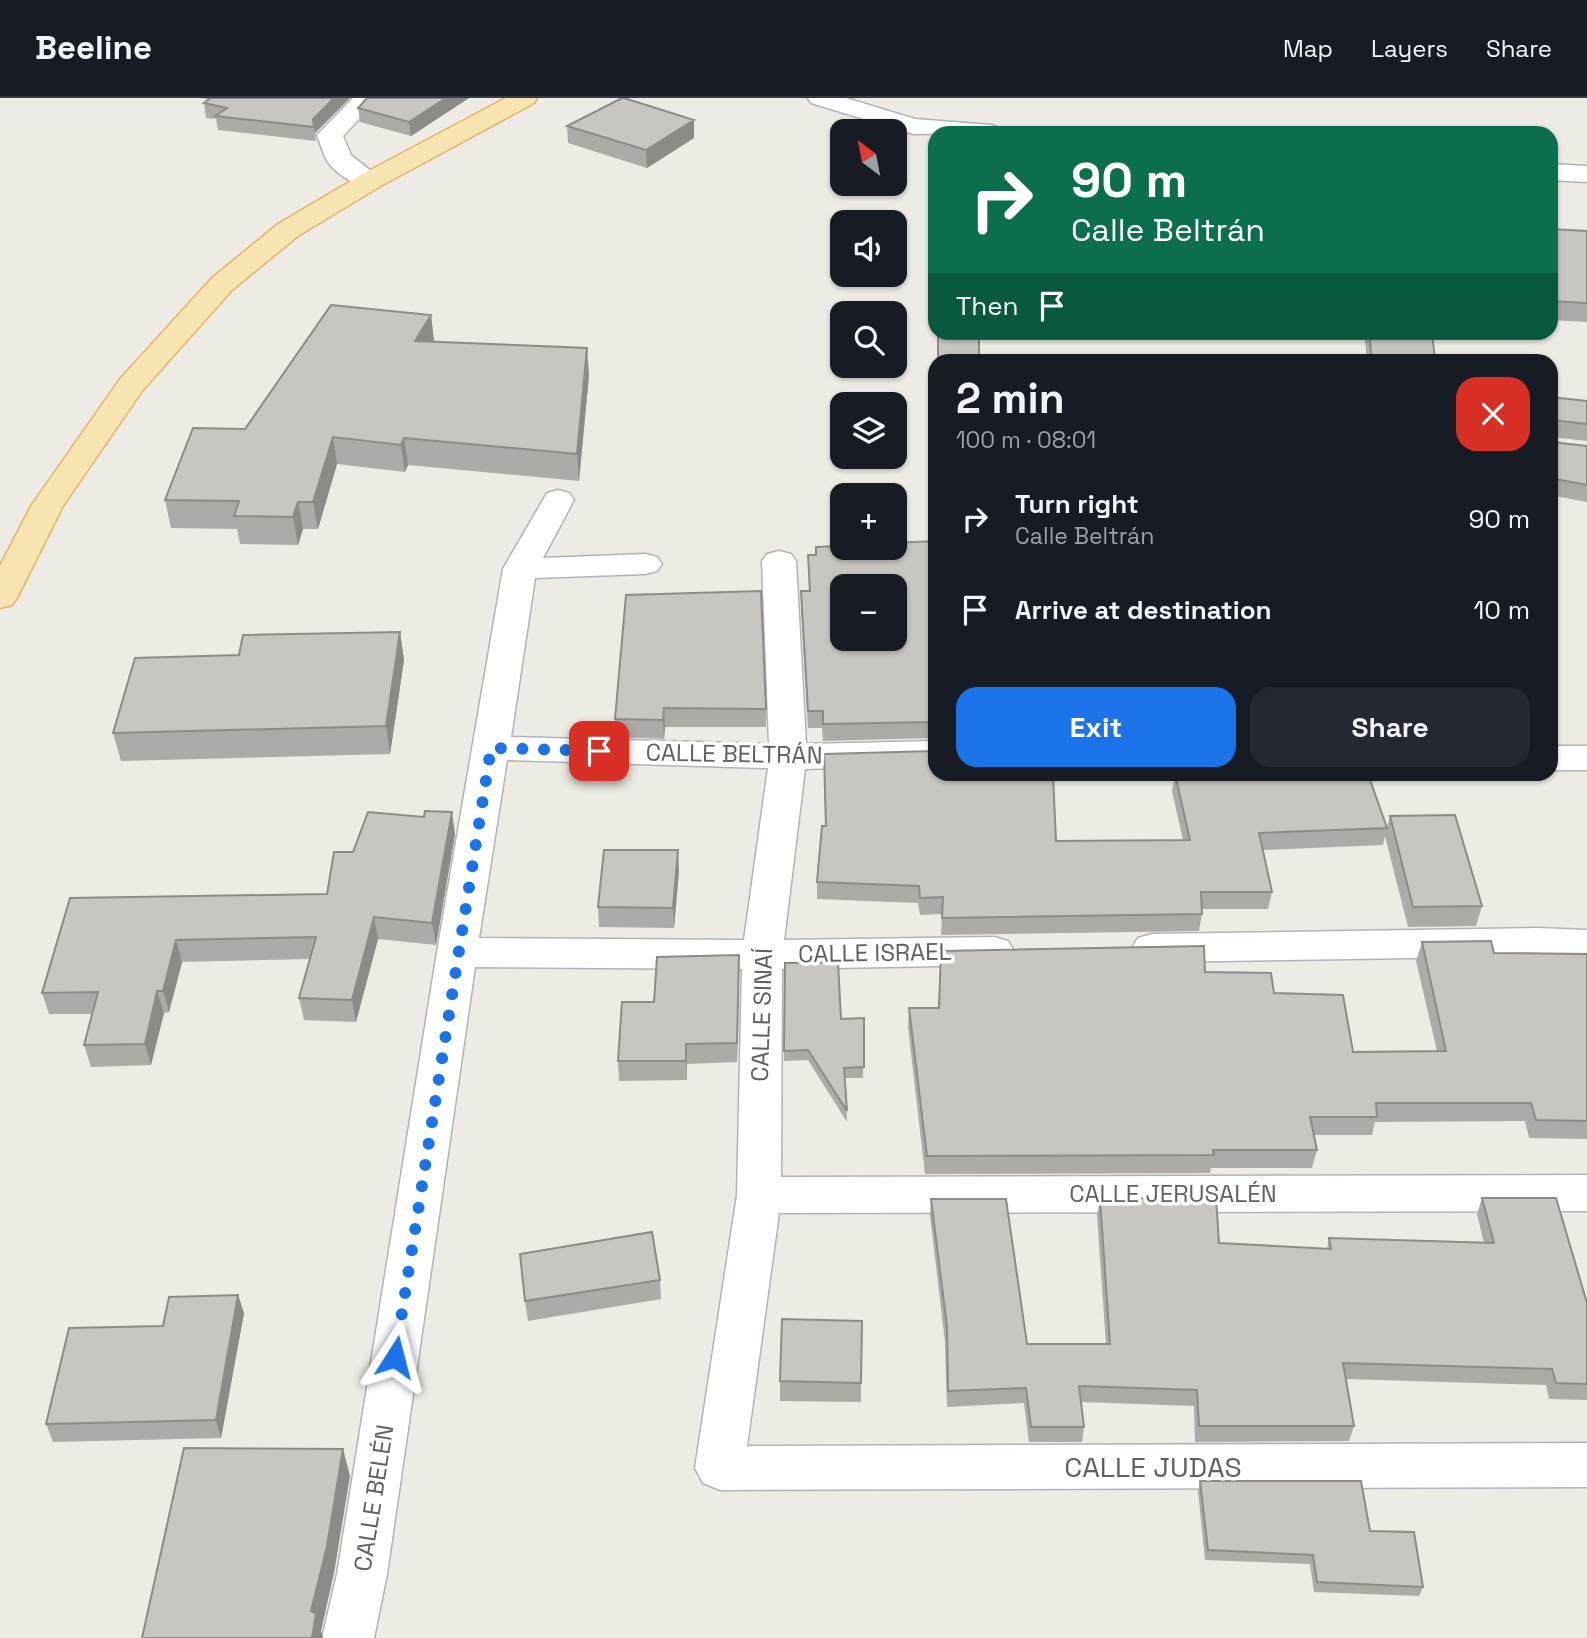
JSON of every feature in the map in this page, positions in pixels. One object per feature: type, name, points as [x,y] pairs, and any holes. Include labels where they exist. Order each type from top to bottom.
[{"type":"main road","points":[[0,598],[47,506],[131,385],[222,284],[288,230],[370,181],[525,98]]},
{"type":"street","points":[[368,98],[331,135],[339,159],[370,181]]},
{"type":"street","points":[[820,98],[913,126],[928,127]]},
{"type":"street","points":[[1558,173],[1587,174]]},
{"type":"street","name":"CALLE BELÉN","points":[[348,1638],[362,1574],[457,952],[520,569],[558,500]]},
{"type":"street","name":"CALLE SINAÍ","points":[[720,1468],[759,1195],[762,955],[788,757],[779,561]]},
{"type":"street","points":[[520,569],[645,564]]},
{"type":"street","name":"CALLE BELTRÁN","points":[[491,748],[788,757],[928,753]]},
{"type":"street","points":[[1558,758],[1587,758]]},
{"type":"street","points":[[1122,948],[1536,942],[1587,944]]},
{"type":"street","name":"CALLE ISRAEL","points":[[457,952],[762,955],[1025,950]]},
{"type":"street","name":"CALLE JERUSALÉN","points":[[759,1195],[1587,1194]]},
{"type":"street","name":"CALLE JUDAS","points":[[720,1468],[1587,1465]]},
{"type":"building","points":[[211,98],[334,98],[313,119],[314,127],[215,116],[227,108],[204,103]]},
{"type":"building","points":[[367,98],[446,98],[409,122],[358,108]]},
{"type":"building","points":[[622,98],[694,120],[646,150],[567,126]]},
{"type":"building","points":[[1558,229],[1587,231],[1587,303],[1558,301]]},
{"type":"building","points":[[331,305],[431,315],[415,341],[587,348],[577,454],[404,438],[401,445],[333,437],[313,502],[298,502],[293,517],[234,516],[239,501],[165,500],[193,428],[245,429]]},
{"type":"building","points":[[938,340],[979,340],[979,354],[938,354]]},
{"type":"building","points":[[1370,340],[1433,340],[1434,354],[1371,354]]},
{"type":"building","points":[[1558,398],[1587,401],[1587,424],[1558,421]]},
{"type":"building","points":[[1558,443],[1587,446],[1587,485],[1558,480]]},
{"type":"building","points":[[928,541],[928,722],[823,724],[823,711],[808,711],[801,591],[810,591],[808,555],[816,555],[816,547],[830,546],[830,560],[907,560],[907,542]]},
{"type":"building","points":[[761,591],[766,709],[664,708],[663,720],[615,719],[626,595]]},
{"type":"building","points":[[400,632],[386,726],[113,733],[135,658],[239,655],[243,635]]},
{"type":"building","points":[[928,751],[928,781],[1053,781],[1056,841],[1190,840],[1177,781],[1370,781],[1387,828],[1259,833],[1272,892],[1201,892],[1202,914],[942,918],[943,897],[920,898],[919,886],[817,882],[822,826],[826,826],[824,754]]},
{"type":"building","points":[[425,811],[452,812],[432,923],[374,917],[352,1000],[299,998],[316,937],[176,940],[163,991],[157,991],[145,1044],[84,1045],[98,992],[42,993],[70,898],[327,894],[334,852],[353,852],[368,812],[424,817]]},
{"type":"building","points":[[1455,815],[1482,906],[1413,907],[1390,816]]},
{"type":"building","points":[[604,850],[678,850],[673,908],[598,907]]},
{"type":"building","points":[[1491,941],[1494,953],[1587,954],[1587,1121],[1536,1120],[1531,1103],[1376,1103],[1377,1117],[1310,1117],[1317,1150],[1213,1150],[1214,1155],[927,1156],[909,1008],[939,1008],[941,951],[1204,946],[1205,972],[1271,973],[1274,993],[1343,995],[1353,1052],[1446,1051],[1422,942]]},
{"type":"building","points":[[739,955],[737,1043],[686,1044],[686,1061],[618,1061],[622,1002],[654,1002],[657,957]]},
{"type":"building","points":[[838,962],[841,1019],[864,1018],[864,1067],[844,1068],[847,1111],[808,1050],[784,1051],[785,963]]},
{"type":"building","points":[[1216,1198],[1219,1243],[1331,1249],[1329,1238],[1494,1243],[1482,1198],[1556,1198],[1587,1303],[1587,1384],[1556,1383],[1552,1369],[1343,1363],[1354,1426],[1199,1426],[1197,1390],[1079,1386],[1084,1427],[1031,1427],[1026,1388],[948,1391],[947,1326],[931,1199],[1006,1199],[1027,1344],[1110,1344],[1100,1199]]},
{"type":"building","points":[[652,1232],[660,1280],[525,1301],[520,1254]]},
{"type":"building","points":[[238,1295],[216,1420],[46,1424],[69,1328],[163,1326],[169,1297]]},
{"type":"building","points":[[782,1319],[862,1321],[861,1383],[780,1381]]},
{"type":"building","points":[[184,1448],[343,1449],[327,1546],[311,1611],[316,1614],[312,1638],[142,1638]]},
{"type":"building","points":[[1200,1481],[1361,1481],[1370,1531],[1414,1532],[1423,1587],[1317,1582],[1313,1555],[1208,1550]]},
{"type":"route","points":[[395,1357],[491,748],[599,751]]}]
